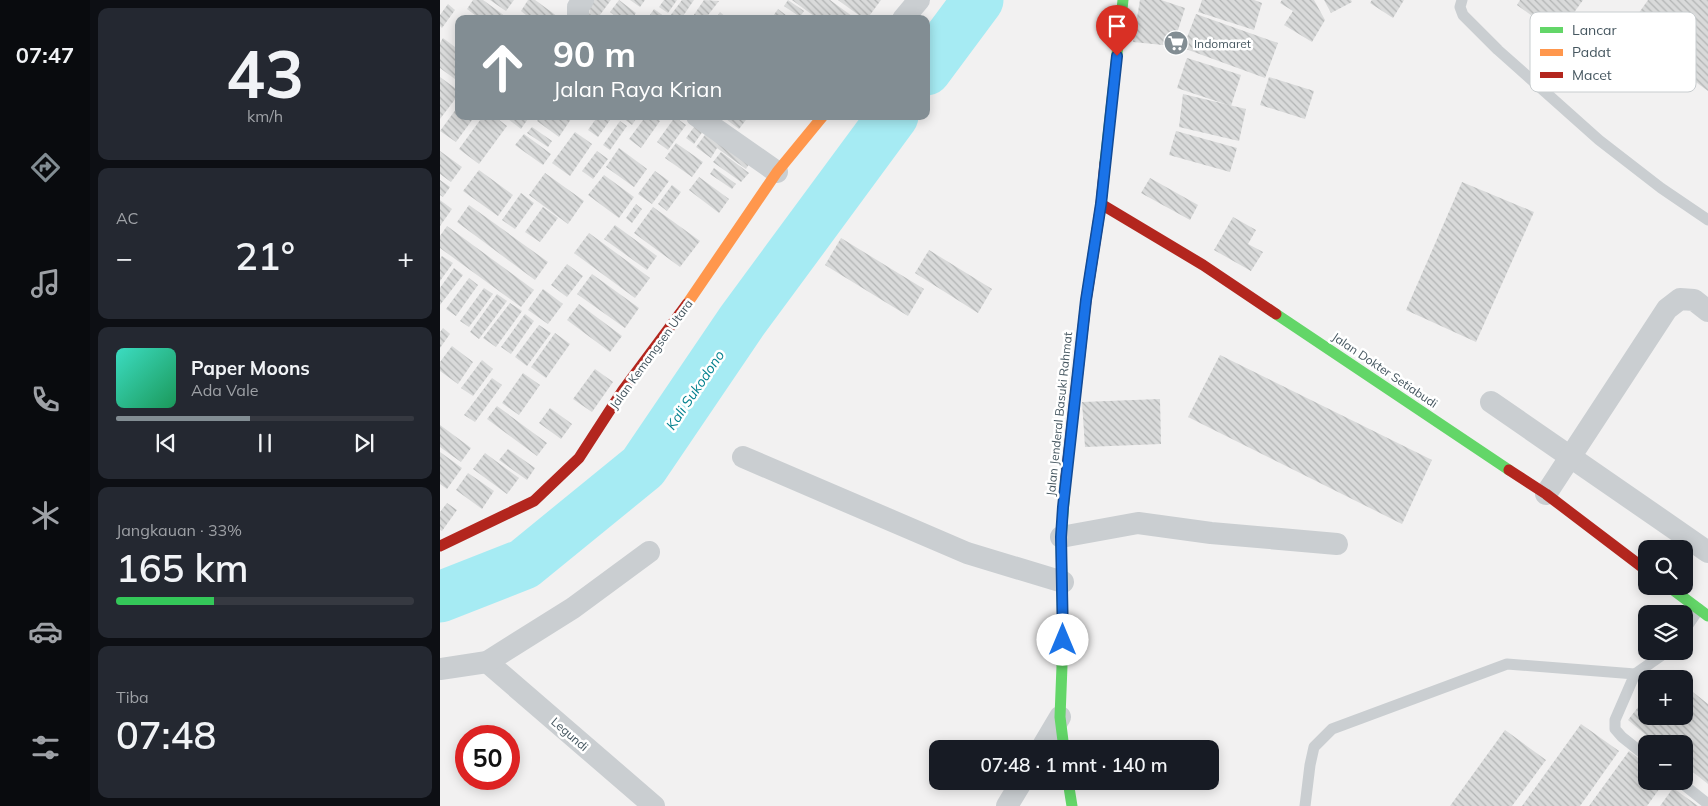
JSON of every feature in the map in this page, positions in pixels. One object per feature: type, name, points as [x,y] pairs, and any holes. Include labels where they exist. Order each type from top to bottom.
[{"type":"main road","name":"Jalan Jenderal Basuki Rahmat","points":[[1063,740],[1060,717],[1063,582],[1061,537],[1065,487],[1091,263],[1101,204],[1123,0]]},
{"type":"main road","name":"Jalan Kemangsen Utara","points":[[440,546],[534,501],[579,458],[623,390],[698,289],[777,172],[820,120]]},
{"type":"main road","name":"Jalan Dokter Setiabudi","points":[[1101,204],[1203,265],[1546,494],[1638,564]]},
{"type":"main road","points":[[1680,595],[1703,612]]},
{"type":"main road","points":[[1069,790],[1072,806]]},
{"type":"street","points":[[578,15],[578,7],[583,0]]},
{"type":"street","points":[[906,15],[919,0]]},
{"type":"street","points":[[703,120],[777,172]]},
{"type":"street","points":[[1546,494],[1668,309],[1680,299],[1694,300],[1708,311]]},
{"type":"street","points":[[1492,402],[1708,552]]},
{"type":"street","points":[[743,457],[967,553],[1063,582]]},
{"type":"street","points":[[1061,537],[1138,523],[1211,533],[1337,544]]},
{"type":"street","points":[[440,669],[487,662],[573,608],[649,552]]},
{"type":"street","name":"Legundi","points":[[487,662],[654,806]]},
{"type":"street","points":[[1046,740],[1060,717]]},
{"type":"street","points":[[1007,806],[1017,790]]},
{"type":"lane","points":[[1462,0],[1460,7],[1463,15],[1530,78]]},
{"type":"lane","points":[[1546,92],[1599,140],[1661,188],[1708,220]]},
{"type":"lane","points":[[1693,622],[1703,612]]},
{"type":"lane","points":[[1638,750],[1615,729],[1615,720],[1635,674],[1655,660]]},
{"type":"lane","points":[[1305,806],[1314,747],[1332,729],[1507,664],[1635,674]]},
{"type":"lane","points":[[1690,790],[1708,804]]},
{"type":"building","points":[[473,0],[483,0],[504,15],[475,15],[467,9]]},
{"type":"building","points":[[490,0],[514,0],[506,11]]},
{"type":"building","points":[[528,0],[535,0],[556,15],[526,15],[521,11]]},
{"type":"building","points":[[590,0],[611,0],[600,15],[589,15]]},
{"type":"building","points":[[619,0],[636,13],[635,15],[614,15],[610,12]]},
{"type":"building","points":[[630,0],[645,0],[640,7]]},
{"type":"building","points":[[664,0],[677,0],[668,13],[659,7]]},
{"type":"building","points":[[682,0],[694,0],[684,15],[671,15]]},
{"type":"building","points":[[704,0],[719,1],[708,15],[694,15]]},
{"type":"building","points":[[788,0],[804,11],[801,15],[797,15],[784,6]]},
{"type":"building","points":[[792,0],[830,0],[851,15],[813,15]]},
{"type":"building","points":[[838,0],[881,0],[870,15],[859,15]]},
{"type":"building","points":[[1140,0],[1161,0],[1185,8],[1173,46],[1133,42]]},
{"type":"building","points":[[1202,0],[1254,0],[1262,3],[1254,30],[1198,12]]},
{"type":"building","points":[[1282,0],[1314,0],[1325,20],[1312,42],[1284,25],[1293,11],[1280,3]]},
{"type":"building","points":[[1324,0],[1351,0],[1352,2],[1331,13]]},
{"type":"building","points":[[1372,0],[1404,0],[1393,18],[1370,3]]},
{"type":"building","points":[[1520,0],[1583,0],[1574,12],[1530,12],[1530,15],[1517,5]]},
{"type":"building","points":[[1648,0],[1708,0],[1708,91],[1696,82],[1696,12],[1639,12]]},
{"type":"building","points":[[448,4],[455,10],[442,28],[440,26],[440,15]]},
{"type":"building","points":[[654,9],[662,15],[650,15]]},
{"type":"building","points":[[778,9],[786,15],[774,15]]},
{"type":"building","points":[[1196,14],[1278,43],[1265,78],[1183,48]]},
{"type":"building","points":[[443,38],[455,47],[455,79],[440,68],[440,43]]},
{"type":"building","points":[[1187,58],[1241,75],[1231,106],[1177,88]]},
{"type":"building","points":[[440,77],[455,88],[455,99],[440,119]]},
{"type":"building","points":[[1269,77],[1314,91],[1305,119],[1260,105]]},
{"type":"building","points":[[1183,94],[1246,109],[1239,141],[1179,127]]},
{"type":"building","points":[[455,110],[455,120],[472,120],[456,142],[440,131]]},
{"type":"building","points":[[480,120],[499,120],[507,126],[479,164],[459,149]]},
{"type":"building","points":[[509,120],[527,120],[521,129]]},
{"type":"building","points":[[538,120],[570,120],[559,137]]},
{"type":"building","points":[[595,120],[610,120],[598,137],[588,130]]},
{"type":"building","points":[[625,120],[635,120],[632,125]]},
{"type":"building","points":[[643,120],[660,121],[641,148],[629,139]]},
{"type":"building","points":[[673,120],[679,120],[686,125],[668,150],[657,142]]},
{"type":"building","points":[[699,120],[708,124],[694,144],[686,138]]},
{"type":"building","points":[[727,120],[746,120],[739,129]]},
{"type":"building","points":[[620,121],[627,126],[610,150],[603,145]]},
{"type":"building","points":[[532,127],[552,141],[548,147],[527,133]]},
{"type":"building","points":[[1176,131],[1237,148],[1230,172],[1169,155]]},
{"type":"building","points":[[575,132],[592,144],[570,176],[552,163]]},
{"type":"building","points":[[707,132],[751,161],[746,169],[717,148],[711,158],[696,147]]},
{"type":"building","points":[[524,134],[551,154],[543,165],[515,145]]},
{"type":"building","points":[[676,143],[703,162],[692,177],[665,158]]},
{"type":"building","points":[[619,148],[647,169],[634,187],[606,167]]},
{"type":"building","points":[[440,151],[462,167],[451,182],[440,174]]},
{"type":"building","points":[[597,151],[608,159],[593,179],[582,171]]},
{"type":"building","points":[[721,152],[749,173],[741,182],[713,162]]},
{"type":"building","points":[[714,168],[736,184],[732,189],[710,174]]},
{"type":"building","points":[[479,170],[513,195],[498,216],[463,191]]},
{"type":"building","points":[[655,171],[669,181],[652,204],[638,194]]},
{"type":"building","points":[[545,173],[584,201],[568,224],[529,195]]},
{"type":"building","points":[[604,175],[634,197],[619,218],[588,195]]},
{"type":"building","points":[[699,177],[729,199],[719,213],[689,190]]},
{"type":"building","points":[[1150,178],[1198,205],[1190,220],[1141,193]]},
{"type":"building","points":[[440,180],[450,187],[443,197],[440,195]]},
{"type":"building","points":[[1462,182],[1534,212],[1476,342],[1406,310]]},
{"type":"building","points":[[672,185],[681,192],[667,211],[658,204]]},
{"type":"building","points":[[521,193],[534,203],[515,229],[502,220]]},
{"type":"building","points":[[440,200],[452,209],[440,226]]},
{"type":"building","points":[[636,204],[642,209],[632,223],[626,218]]},
{"type":"building","points":[[469,205],[548,262],[535,280],[457,222]]},
{"type":"building","points":[[543,207],[558,218],[540,242],[525,232]]},
{"type":"building","points":[[653,207],[700,241],[680,267],[634,233]]},
{"type":"building","points":[[1233,217],[1256,230],[1248,244],[1263,252],[1251,271],[1214,250]]},
{"type":"building","points":[[615,225],[657,256],[647,270],[604,239]]},
{"type":"building","points":[[447,226],[534,290],[521,307],[440,248],[440,236]]},
{"type":"building","points":[[589,233],[650,278],[635,298],[574,253]]},
{"type":"building","points":[[841,238],[924,289],[908,316],[825,265]]},
{"type":"building","points":[[929,250],[992,289],[978,313],[915,273]]},
{"type":"building","points":[[442,256],[453,263],[440,281],[440,259]]},
{"type":"building","points":[[567,264],[583,276],[567,297],[551,285]]},
{"type":"building","points":[[454,268],[463,275],[440,305],[440,288]]},
{"type":"building","points":[[592,274],[639,308],[625,328],[577,294]]},
{"type":"building","points":[[469,278],[478,285],[456,316],[446,309]]},
{"type":"building","points":[[484,288],[493,294],[469,327],[460,321]]},
{"type":"building","points":[[543,289],[563,304],[548,324],[528,310]]},
{"type":"building","points":[[497,294],[507,301],[479,339],[470,332]]},
{"type":"building","points":[[510,303],[522,311],[496,347],[483,338]]},
{"type":"building","points":[[579,304],[622,336],[610,352],[567,320]]},
{"type":"building","points":[[525,314],[534,321],[511,354],[501,347]]},
{"type":"building","points":[[539,325],[551,333],[527,366],[515,357]]},
{"type":"building","points":[[443,328],[450,334],[440,348],[440,332]]},
{"type":"building","points":[[555,333],[570,344],[546,378],[531,367]]},
{"type":"building","points":[[452,346],[473,362],[458,384],[440,371],[440,362]]},
{"type":"building","points":[[1220,355],[1432,460],[1402,524],[1188,417]]},
{"type":"building","points":[[482,360],[493,369],[473,396],[461,388]]},
{"type":"building","points":[[595,369],[613,382],[592,412],[573,399]]},
{"type":"building","points":[[523,373],[540,385],[519,415],[502,403]]},
{"type":"building","points":[[492,378],[502,385],[475,422],[464,415]]},
{"type":"building","points":[[1160,399],[1161,444],[1085,447],[1082,402]]},
{"type":"building","points":[[497,406],[547,443],[537,456],[487,419]]},
{"type":"building","points":[[550,408],[572,424],[561,439],[539,423]]},
{"type":"building","points":[[440,425],[471,448],[461,462],[440,447]]},
{"type":"building","points":[[508,449],[535,468],[527,480],[499,460]]},
{"type":"building","points":[[440,452],[462,468],[447,489],[440,484]]},
{"type":"building","points":[[485,453],[519,478],[507,494],[473,469]]},
{"type":"building","points":[[468,473],[494,491],[482,509],[456,490]]},
{"type":"building","points":[[447,503],[457,510],[442,531],[440,530],[440,512]]},
{"type":"building","points":[[1693,692],[1708,704],[1708,784],[1693,772],[1693,735],[1646,735],[1628,720],[1638,707],[1638,725],[1693,725]]},
{"type":"building","points":[[1581,724],[1619,751],[1580,806],[1522,806]]},
{"type":"building","points":[[1505,730],[1546,760],[1512,806],[1450,806]]},
{"type":"building","points":[[1629,751],[1638,758],[1638,790],[1659,790],[1647,806],[1589,806]]},
{"type":"building","points":[[1672,790],[1676,790],[1698,806],[1660,806]]},
{"type":"waterway","name":"Kali Sukodono","points":[[930,65],[978,0]]},
{"type":"waterway","name":"Kali Sukodono","points":[[440,597],[524,564],[643,467],[742,321],[890,120]]},
{"type":"traffic: fast","points":[[1105,163],[1123,0]]},
{"type":"traffic: fast","points":[[1276,314],[1509,470]]},
{"type":"traffic: fast","points":[[1063,740],[1060,717],[1063,640],[1061,537],[1066,477]]},
{"type":"traffic: fast","points":[[1680,595],[1708,616]]},
{"type":"traffic: fast","points":[[1069,790],[1072,806]]},
{"type":"traffic: slow","points":[[687,304],[777,172],[820,120]]},
{"type":"traffic: jam","points":[[1066,477],[1086,301],[1101,204],[1105,163]]},
{"type":"traffic: jam","points":[[1101,204],[1203,265],[1276,314]]},
{"type":"traffic: jam","points":[[440,546],[534,501],[579,458],[623,390],[687,304]]},
{"type":"traffic: jam","points":[[1509,470],[1546,494],[1638,564]]},
{"type":"place","name":"Indomaret","points":[[1176,43]]},
{"type":"route","points":[[1063,640],[1061,537],[1063,507],[1086,300],[1101,204],[1117,56]]}]
